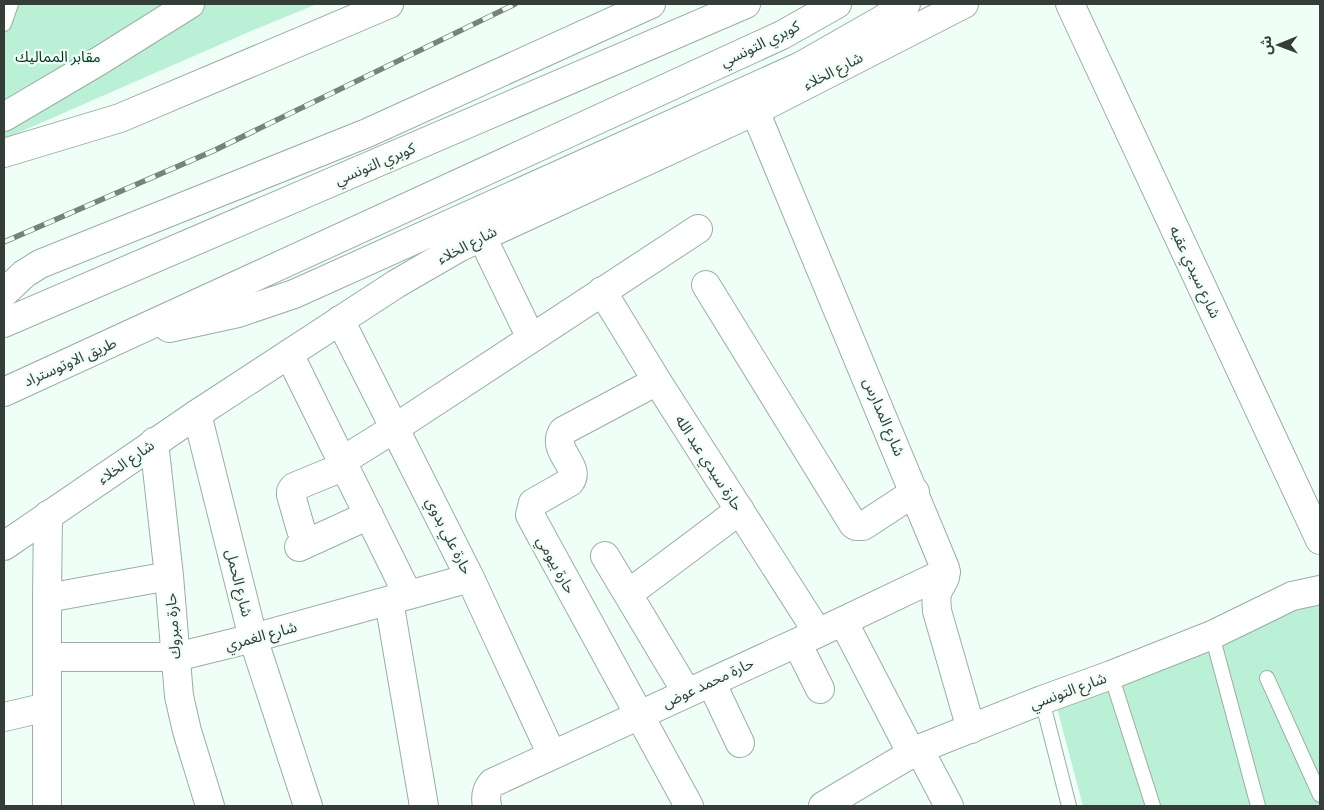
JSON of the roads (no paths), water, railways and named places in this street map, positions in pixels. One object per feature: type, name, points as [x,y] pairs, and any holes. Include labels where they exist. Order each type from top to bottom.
[{"type":"main road","points":[[4,116],[99,61],[190,4]]},
{"type":"main road","points":[[4,153],[120,118],[389,4]]},
{"type":"main road","points":[[4,293],[24,274],[40,264],[367,133],[651,4]]},
{"type":"main road","name":"كوبري التونسي","points":[[4,323],[746,4]]},
{"type":"main road","name":"كوبري التونسي","points":[[136,332],[782,35],[837,4]]},
{"type":"main road","points":[[136,332],[209,320],[252,309],[294,294],[801,66],[906,4]]},
{"type":"main road","name":"شارع الخلاء","points":[[4,546],[154,442],[340,320],[396,284],[460,247],[755,111],[964,4]]},
{"type":"main road","name":"شارع سيدي عقبه","points":[[1070,4],[1320,540]]},
{"type":"main road","name":"شارع المدارس","points":[[755,111],[915,492],[946,572]]},
{"type":"main road","points":[[369,516],[300,538],[290,495],[291,491],[296,486],[343,463],[698,229]]},
{"type":"main road","points":[[482,237],[531,338]]},
{"type":"main road","points":[[706,285],[853,524],[863,526],[915,492]]},
{"type":"main road","name":"حارة سيدي عبد الله","points":[[602,291],[657,382],[740,510],[807,638],[820,688]]},
{"type":"main road","name":"حارة علي بدوي","points":[[340,320],[470,578],[552,755]]},
{"type":"main road","name":"طريق الاوتوستراد","points":[[4,392],[136,332]]},
{"type":"main road","points":[[289,354],[369,516],[399,598],[424,806]]},
{"type":"main road","name":"حارة بيومي","points":[[657,382],[563,431],[560,436],[560,447],[573,471],[574,477],[570,482],[533,503],[530,511],[531,520],[688,806]]},
{"type":"main road","name":"شارع الحمل","points":[[197,414],[253,638],[308,806]]},
{"type":"main road","name":"حارة مبروك","points":[[154,442],[170,576],[180,696],[187,730],[210,806]]},
{"type":"main road","points":[[628,594],[740,510]]},
{"type":"main road","points":[[47,806],[48,515]]},
{"type":"main road","points":[[605,556],[628,594],[740,743]]},
{"type":"main road","points":[[946,572],[944,582],[938,590],[936,600],[937,611],[971,729]]},
{"type":"main road","name":"حارة محمد عوض","points":[[487,806],[487,789],[492,783],[946,572]]},
{"type":"main road","points":[[47,598],[170,576]]},
{"type":"main road","name":"شارع الغمري","points":[[47,657],[176,658],[470,578]]},
{"type":"main road","name":"شارع التونسي","points":[[830,804],[916,752],[1042,700],[1212,635],[1292,596],[1320,590]]},
{"type":"main road","points":[[843,621],[916,752],[949,806]]},
{"type":"main road","points":[[4,717],[47,707]]},
{"type":"lane","points":[[4,24],[11,4]]},
{"type":"lane","points":[[1212,635],[1258,806]]},
{"type":"lane","points":[[1111,675],[1152,806]]},
{"type":"lane","points":[[1267,678],[1320,795]]},
{"type":"lane","points":[[1042,700],[1069,806]]},
{"type":"railway","points":[[4,242],[213,151],[515,4]]},
{"type":"park label","name":"مقابر المماليك","points":[[58,57]]}]
